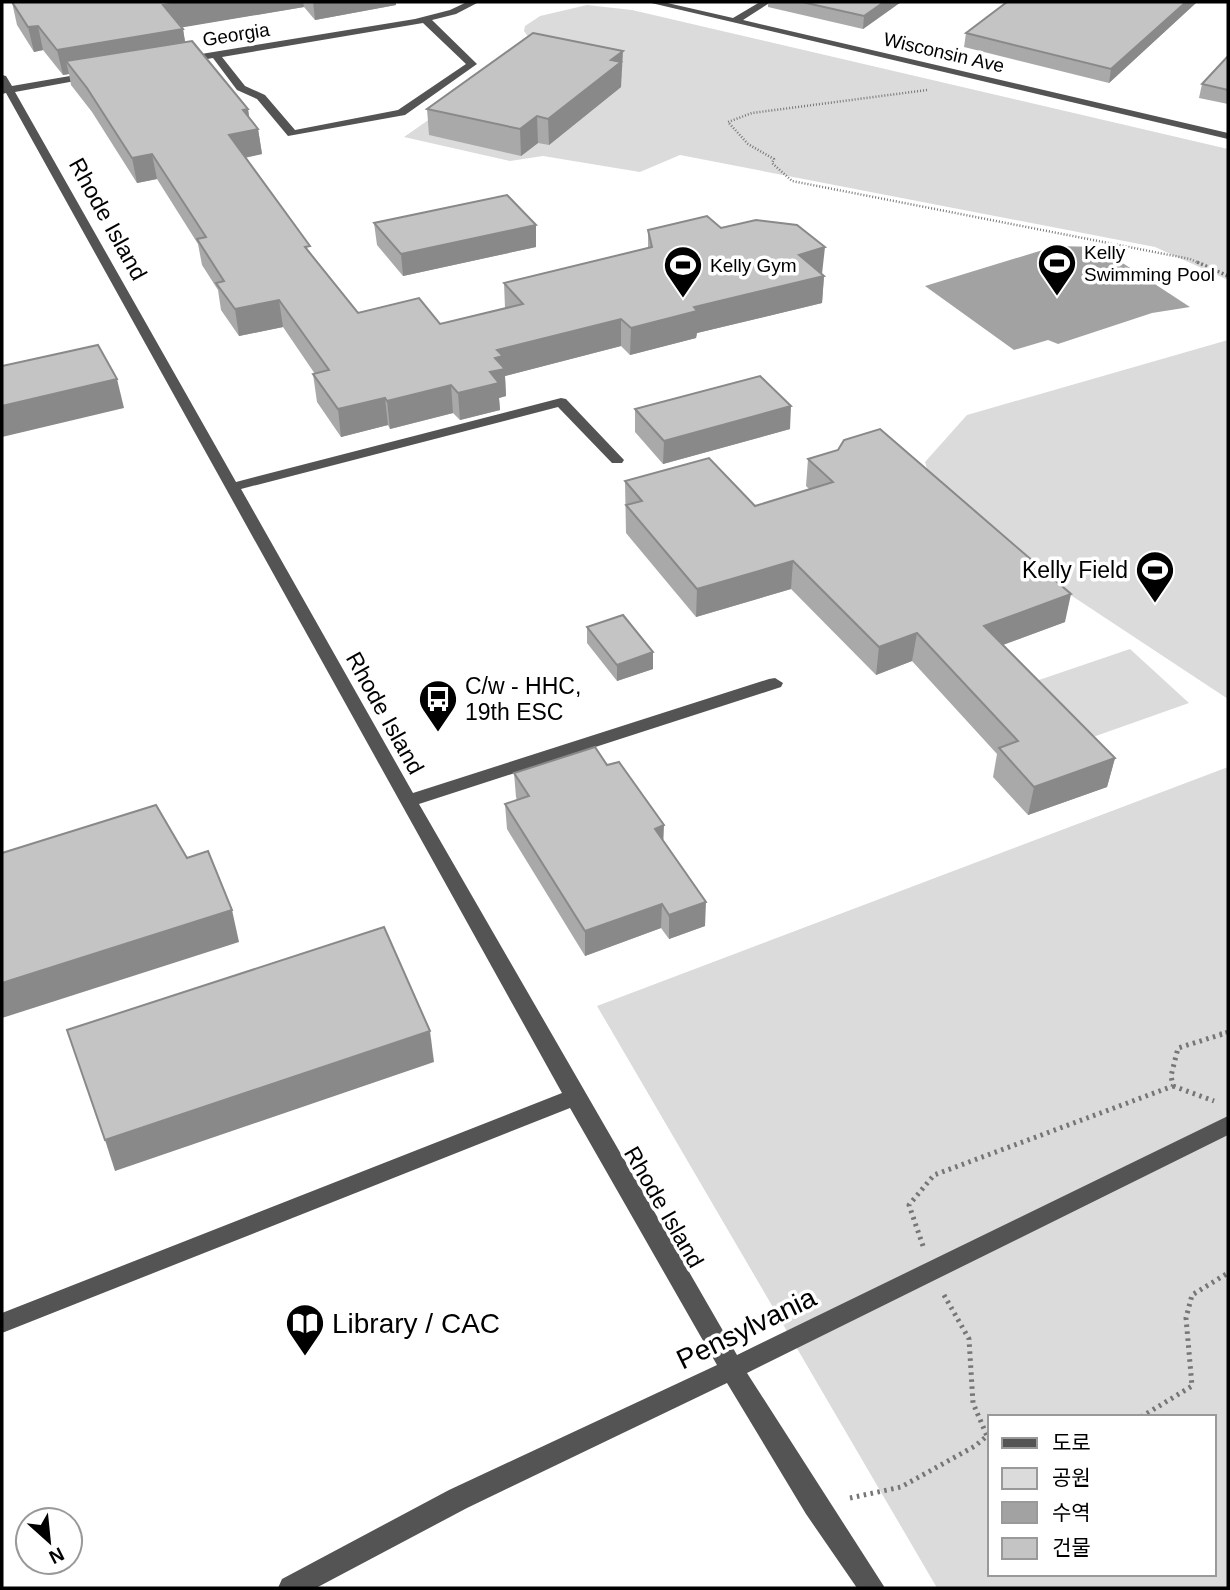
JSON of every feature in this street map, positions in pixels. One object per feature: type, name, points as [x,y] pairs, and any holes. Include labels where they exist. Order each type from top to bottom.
[{"type":"street","name":"Georgia","points":[[177,61],[425,19],[453,12],[474,2]]},
{"type":"street","name":"Wisconsin Ave","points":[[652,2],[1228,136]]},
{"type":"street","points":[[735,21],[766,2]]},
{"type":"street","points":[[216,55],[241,88],[261,97],[292,134],[401,113],[472,64],[425,19]]},
{"type":"street","points":[[4,86],[99,74]]},
{"type":"street","name":"Rhode Island","points":[[4,86],[575,1097],[732,1369],[815,1505],[872,1588]]},
{"type":"street","points":[[232,487],[561,402],[617,460]]},
{"type":"street","points":[[409,801],[775,683]]},
{"type":"street","points":[[2,1323],[575,1097]]},
{"type":"street","name":"Pensylvania","points":[[291,1588],[458,1499],[732,1369],[1228,1125]]},
{"type":"path","points":[[939,89],[752,113],[728,122],[745,143],[760,154],[774,159],[772,163],[792,181],[1190,260],[1228,276]]},
{"type":"path","points":[[1173,1086],[1218,1102]]},
{"type":"path","points":[[1144,1415],[1192,1386],[1186,1318],[1192,1295],[1228,1273]]},
{"type":"path","points":[[815,1505],[901,1487],[975,1446],[987,1436]]},
{"type":"green space","points":[[587,5],[632,10],[1228,149],[1228,280],[1155,247],[680,155],[640,172],[543,156],[510,161],[404,137],[532,48],[532,42],[524,31],[525,26],[540,16]]},
{"type":"green space","name":"Kelly Field","points":[[1228,340],[1228,699],[939,508],[925,462],[967,415]]},
{"type":"green space","points":[[1130,649],[1189,703],[1093,737],[1036,681]]},
{"type":"green space","points":[[1228,767],[1228,1588],[937,1588],[597,1006]]},
{"type":"water","name":"Kelly Swimming Pool","points":[[1056,246],[1098,247],[1190,307],[1152,313],[1058,344],[1048,340],[1014,350],[925,286]]},
{"type":"building","points":[[12,2],[184,2],[163,5],[183,29],[57,50],[38,26],[28,27]]},
{"type":"building","points":[[802,2],[884,2],[864,16]]},
{"type":"building","points":[[1007,2],[1186,2],[1111,69],[966,33]]},
{"type":"building","points":[[533,33],[623,51],[611,60],[621,62],[548,119],[537,116],[520,129],[427,109]]},
{"type":"building","points":[[192,41],[248,109],[243,110],[258,129],[229,135],[310,246],[305,247],[358,313],[419,298],[440,324],[523,304],[504,283],[652,247],[648,230],[707,216],[721,228],[756,220],[797,225],[825,247],[799,255],[824,276],[694,307],[697,311],[631,328],[621,319],[497,350],[503,356],[495,358],[505,369],[490,372],[499,383],[458,393],[451,385],[387,401],[385,398],[338,409],[313,374],[329,370],[279,300],[235,309],[216,283],[224,281],[197,239],[206,237],[152,154],[132,158],[87,88],[66,61]]},
{"type":"building","points":[[1228,56],[1228,90],[1202,84]]},
{"type":"building","points":[[507,195],[536,225],[401,254],[374,223]]},
{"type":"building","points":[[98,345],[117,379],[2,406],[2,366]]},
{"type":"building","points":[[760,376],[791,406],[664,441],[635,409]]},
{"type":"building","points":[[880,429],[1071,594],[984,626],[1115,758],[1034,787],[999,748],[1018,741],[917,633],[879,647],[793,561],[697,589],[626,505],[642,501],[625,481],[709,458],[755,506],[833,482],[808,459],[838,450],[844,440]]},
{"type":"building","points":[[623,615],[653,652],[617,665],[587,627]]},
{"type":"building","points":[[595,747],[607,765],[619,762],[664,825],[655,829],[706,902],[669,915],[662,904],[585,931],[505,804],[529,796],[514,773]]},
{"type":"building","points":[[156,805],[187,858],[208,851],[232,910],[2,983],[2,853]]},
{"type":"building","points":[[384,927],[430,1031],[105,1140],[67,1030]]},
{"type":"place","name":"Kelly Swimming Pool","points":[[1057,297]]},
{"type":"place","name":"Kelly Gym","points":[[683,299]]},
{"type":"place","name":"Kelly Field","points":[[1155,604]]},
{"type":"place","name":"C/w - HHC, 19th ESC","points":[[438,733]]},
{"type":"place","name":"Library / CAC","points":[[305,1357]]}]
